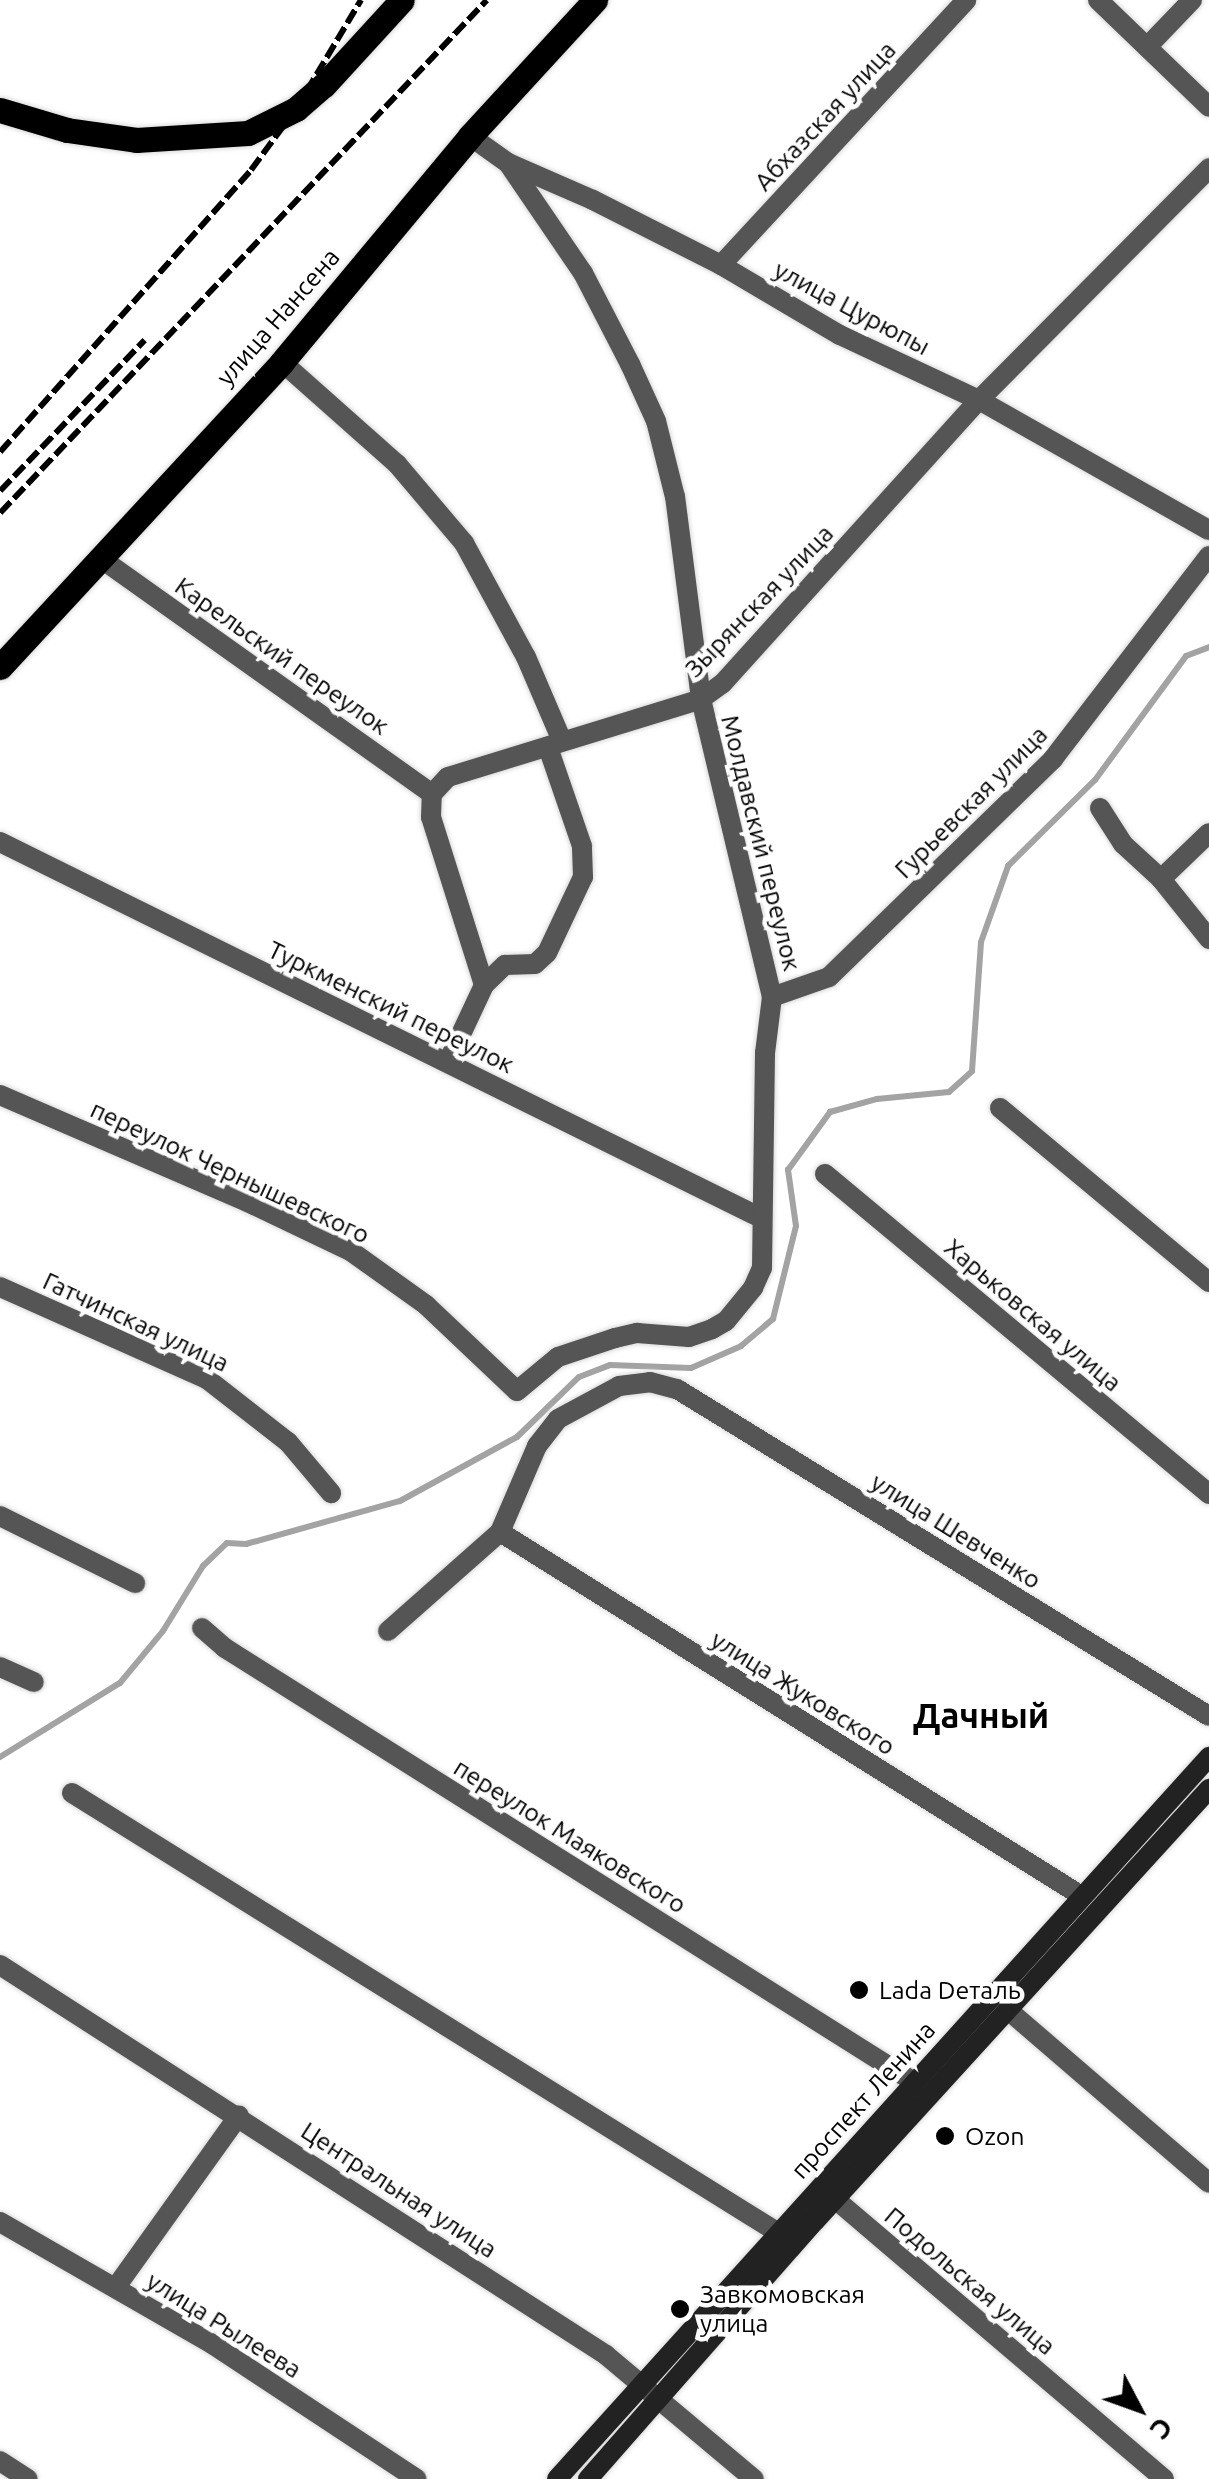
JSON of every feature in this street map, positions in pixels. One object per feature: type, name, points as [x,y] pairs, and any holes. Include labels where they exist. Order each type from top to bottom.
[{"type":"main road","points":[[0,110],[68,130],[136,140],[188,140],[248,133],[296,109],[324,86],[402,0]]},
{"type":"main road","name":"улица Нансена","points":[[0,667],[282,362],[470,136],[595,0]]},
{"type":"main road","name":"проспект Ленина","points":[[557,2479],[1080,1895],[1209,1757]]},
{"type":"main road","name":"проспект Ленина","points":[[588,2479],[835,2199],[1209,1790]]},
{"type":"street","name":"Абхазская улица","points":[[721,265],[966,0]]},
{"type":"street","points":[[1098,0],[1209,107]]},
{"type":"street","points":[[1147,47],[1192,0]]},
{"type":"street","name":"улица Цурюпы","points":[[470,136],[508,163],[593,200],[721,265],[840,334],[979,400],[1209,530]]},
{"type":"street","name":"Молдавский переулок","points":[[508,163],[584,273],[656,421],[675,496],[701,699],[772,997],[765,1053],[759,1218],[762,1268],[754,1288],[726,1321],[689,1338],[637,1332],[615,1338],[558,1357],[517,1391]]},
{"type":"street","name":"Зырянская улица","points":[[432,794],[448,777],[701,699],[723,682],[979,400],[1209,168]]},
{"type":"street","points":[[282,362],[397,464],[464,543],[526,657],[555,744],[582,846],[584,877],[547,953],[535,964],[505,964],[484,986],[448,1062]]},
{"type":"street","name":"Гурьевская улица","points":[[772,997],[828,977],[1053,759],[1209,556]]},
{"type":"street","name":"Карельский переулок","points":[[102,560],[432,794]]},
{"type":"street","points":[[432,794],[432,816],[484,986]]},
{"type":"street","points":[[1100,808],[1123,844],[1160,879],[1209,939]]},
{"type":"street","points":[[1160,879],[1209,833]]},
{"type":"street","name":"Туркменский переулок","points":[[0,842],[759,1218]]},
{"type":"street","name":"переулок Чернышевского","points":[[0,1096],[254,1205],[352,1252],[426,1305],[517,1391]]},
{"type":"street","points":[[1000,1108],[1209,1282]]},
{"type":"street","name":"Харьковская улица","points":[[825,1174],[1209,1494]]},
{"type":"street","name":"Гатчинская улица","points":[[0,1287],[207,1379],[288,1442],[331,1493]]},
{"type":"street","name":"улица Шевченко","points":[[500,1532],[537,1446],[558,1420],[618,1386],[650,1382],[677,1390],[1209,1716]]},
{"type":"street","points":[[0,1516],[135,1583]]},
{"type":"street","points":[[388,1632],[500,1532]]},
{"type":"street","name":"улица Жуковского","points":[[500,1532],[1080,1895]]},
{"type":"street","name":"переулок Маяковского","points":[[202,1628],[225,1648],[914,2082]]},
{"type":"street","points":[[0,1667],[34,1682]]},
{"type":"street","points":[[72,1793],[778,2232]]},
{"type":"street","name":"Центральная улица","points":[[0,1965],[239,2116],[642,2382],[754,2479]]},
{"type":"street","points":[[1008,2010],[1209,2183]]},
{"type":"street","points":[[116,2287],[239,2116]]},
{"type":"street","name":"Подольская улица","points":[[835,2199],[1164,2479]]},
{"type":"street","name":"улица Рылеева","points":[[0,2222],[116,2287],[417,2479]]},
{"type":"street","points":[[0,2460],[28,2479]]},
{"type":"waterway","points":[[0,1757],[120,1683],[163,1631],[203,1566],[227,1543],[246,1544],[400,1501],[517,1437],[579,1377],[610,1365],[691,1368],[741,1346],[773,1319],[796,1226],[788,1170],[830,1112],[877,1099],[949,1092],[972,1071],[981,942],[1008,866],[1095,780],[1186,656],[1209,647]]},
{"type":"railway","points":[[0,452],[251,170],[296,109],[361,0]]},
{"type":"railway","points":[[0,513],[487,0]]},
{"type":"railway","points":[[0,491],[145,340]]},
{"type":"place","name":"Lada Dеталь","points":[[859,1990]]},
{"type":"place","name":"Ozon","points":[[945,2136]]},
{"type":"place","name":"Завкомовская улица","points":[[680,2309]]},
{"type":"district","name":"Дачный","points":[[981,1715]]}]
